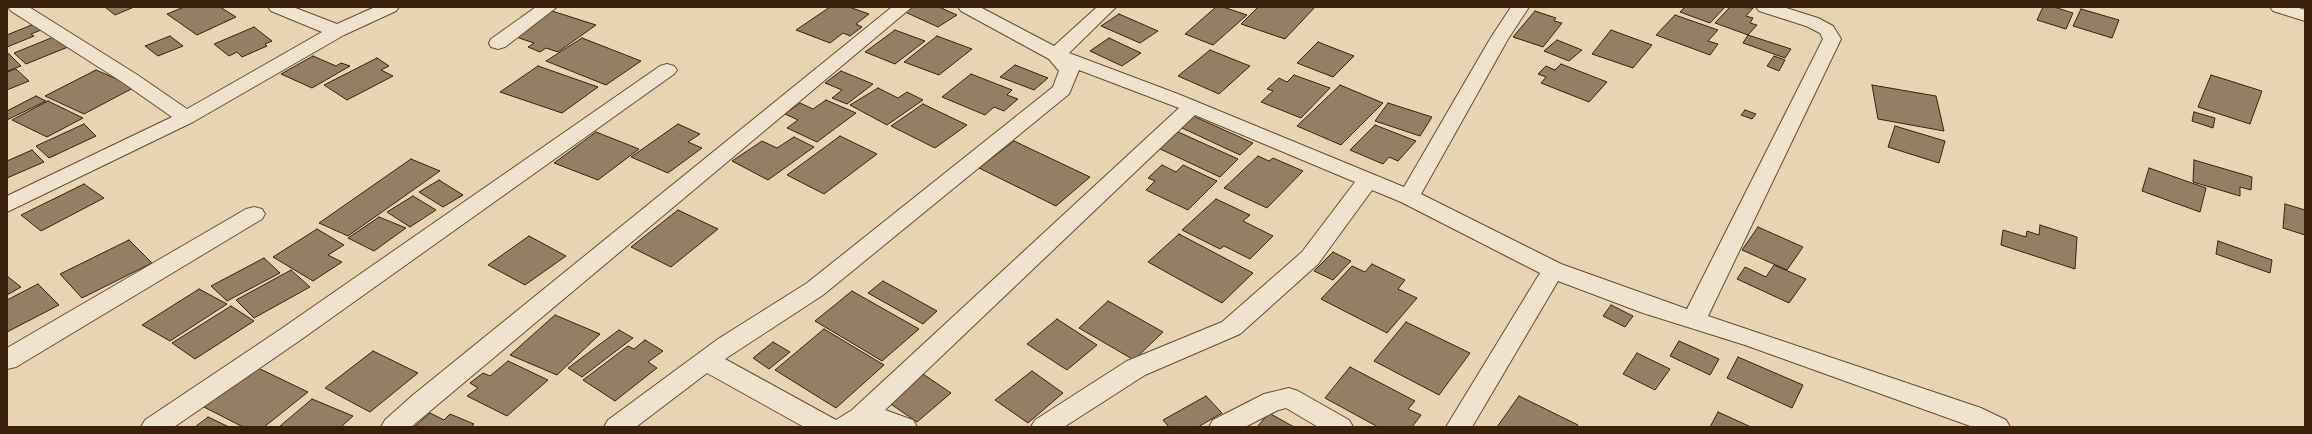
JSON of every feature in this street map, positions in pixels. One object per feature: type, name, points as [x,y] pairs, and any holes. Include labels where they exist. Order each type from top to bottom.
[{"type":"street","points":[[17,7],[129,78],[186,118]]},
{"type":"street","points":[[277,7],[337,31]]},
{"type":"street","points":[[7,205],[186,118],[337,31],[390,7]]},
{"type":"street","points":[[498,42],[548,7]]},
{"type":"street","points":[[394,427],[422,402],[904,7]]},
{"type":"street","points":[[967,7],[1056,56],[1192,107],[1367,181],[1409,197],[1553,270],[1693,321],[1754,339],[1942,405],[1996,427]]},
{"type":"street","points":[[1056,56],[1107,7]]},
{"type":"street","points":[[1409,197],[1499,39],[1520,7]]},
{"type":"street","points":[[1693,321],[1832,39],[1827,30],[1812,22],[1765,7]]},
{"type":"street","points":[[2279,7],[2305,16]]},
{"type":"street","points":[[617,427],[727,345],[815,289],[1062,90],[1069,70],[1056,56]]},
{"type":"street","points":[[154,427],[290,335],[667,70]]},
{"type":"street","points":[[853,422],[1192,107]]},
{"type":"street","points":[[1044,427],[1136,368],[1231,328],[1310,258],[1367,181]]},
{"type":"street","points":[[7,360],[254,214]]},
{"type":"street","points":[[1459,427],[1553,270]]},
{"type":"street","points":[[707,361],[826,427]]},
{"type":"street","points":[[1222,427],[1273,400],[1290,398],[1340,427]]},
{"type":"street","points":[[853,422],[883,419],[904,427]]},
{"type":"building","points":[[105,7],[134,7],[115,15]]},
{"type":"building","points":[[184,7],[220,7],[236,17],[197,35],[167,14]]},
{"type":"building","points":[[830,7],[849,7],[869,14],[856,24],[862,27],[850,36],[843,33],[830,43],[796,30]]},
{"type":"building","points":[[913,7],[939,7],[957,15],[938,27],[905,12]]},
{"type":"building","points":[[1216,7],[1223,7],[1247,15],[1213,45],[1185,34]]},
{"type":"building","points":[[1258,7],[1315,7],[1285,39],[1241,24]]},
{"type":"building","points":[[1685,7],[1725,7],[1710,23],[1680,12]]},
{"type":"building","points":[[1730,7],[1753,8],[1746,16],[1753,18],[1750,23],[1757,25],[1748,35],[1715,23]]},
{"type":"building","points":[[2043,7],[2054,7],[2073,13],[2066,29],[2037,20]]},
{"type":"building","points":[[2081,9],[2119,20],[2112,38],[2073,26]]},
{"type":"building","points":[[552,11],[596,25],[558,52],[546,48],[540,52],[528,47],[534,43],[513,36]]},
{"type":"building","points":[[1535,11],[1556,18],[1554,21],[1562,23],[1543,47],[1513,37]]},
{"type":"building","points":[[1119,14],[1158,31],[1140,43],[1101,26]]},
{"type":"building","points":[[1675,15],[1718,30],[1708,41],[1718,44],[1710,55],[1656,35]]},
{"type":"building","points":[[34,24],[41,30],[31,34],[34,36],[7,47],[7,35]]},
{"type":"building","points":[[254,27],[272,41],[265,44],[267,46],[242,57],[237,52],[229,56],[214,44]]},
{"type":"building","points":[[895,30],[925,41],[895,64],[865,52]]},
{"type":"building","points":[[1611,30],[1652,45],[1633,68],[1592,54]]},
{"type":"building","points":[[1748,35],[1791,49],[1785,58],[1743,43]]},
{"type":"building","points":[[56,36],[68,47],[26,64],[14,53]]},
{"type":"building","points":[[170,36],[183,46],[158,56],[145,46]]},
{"type":"building","points":[[937,36],[972,49],[939,75],[904,62]]},
{"type":"building","points":[[582,38],[641,61],[606,85],[546,61]]},
{"type":"building","points":[[1109,38],[1141,53],[1122,66],[1090,51]]},
{"type":"building","points":[[1557,40],[1582,50],[1569,61],[1544,51]]},
{"type":"building","points":[[1318,42],[1354,56],[1333,77],[1297,63]]},
{"type":"building","points":[[1210,50],[1250,66],[1219,94],[1178,76]]},
{"type":"building","points":[[9,54],[21,66],[7,71],[7,55]]},
{"type":"building","points":[[313,56],[336,66],[341,63],[350,66],[312,88],[281,74]]},
{"type":"building","points":[[1774,56],[1785,60],[1779,71],[1767,66]]},
{"type":"building","points":[[377,58],[389,66],[381,70],[393,76],[347,100],[324,85]]},
{"type":"building","points":[[1561,64],[1607,82],[1589,102],[1541,83],[1546,77],[1538,74],[1546,66],[1555,70]]},
{"type":"building","points":[[1015,65],[1048,78],[1034,90],[1000,77]]},
{"type":"building","points":[[538,66],[598,87],[562,113],[500,92]]},
{"type":"building","points":[[16,69],[29,81],[7,90],[7,72]]},
{"type":"building","points":[[96,70],[135,87],[84,114],[45,96]]},
{"type":"building","points":[[841,71],[873,84],[847,104],[832,98],[842,90],[825,83]]},
{"type":"building","points":[[971,74],[1012,90],[1007,95],[1018,99],[1004,111],[994,107],[985,115],[942,97]]},
{"type":"building","points":[[1294,75],[1330,88],[1301,118],[1261,102],[1273,91],[1267,89],[1279,78],[1287,82]]},
{"type":"building","points":[[2211,75],[2262,91],[2250,124],[2198,107]]},
{"type":"building","points":[[1340,85],[1383,103],[1341,145],[1297,126]]},
{"type":"building","points":[[1872,85],[1936,96],[1944,131],[1878,119]]},
{"type":"building","points":[[878,88],[898,98],[907,92],[923,100],[887,125],[850,105]]},
{"type":"building","points":[[36,96],[46,101],[7,120],[7,111]]},
{"type":"building","points":[[826,100],[856,113],[817,142],[787,128],[798,120],[785,114],[800,103],[813,109]]},
{"type":"building","points":[[48,101],[83,118],[47,137],[12,120]]},
{"type":"building","points":[[1388,103],[1432,117],[1420,136],[1375,121]]},
{"type":"building","points":[[923,104],[967,125],[935,148],[891,126]]},
{"type":"building","points":[[1745,110],[1756,114],[1752,119],[1741,115]]},
{"type":"building","points":[[2194,112],[2215,118],[2213,128],[2192,121]]},
{"type":"building","points":[[1193,116],[1253,143],[1240,155],[1180,127]]},
{"type":"building","points":[[84,124],[96,136],[49,158],[36,146]]},
{"type":"building","points":[[678,124],[700,134],[688,142],[702,148],[668,173],[631,157]]},
{"type":"building","points":[[1375,125],[1416,141],[1398,161],[1389,157],[1383,164],[1350,150]]},
{"type":"building","points":[[1895,126],[1945,141],[1939,163],[1888,147]]},
{"type":"building","points":[[1176,131],[1238,159],[1220,177],[1156,147]]},
{"type":"building","points":[[596,132],[639,149],[598,180],[554,163]]},
{"type":"building","points":[[840,136],[877,154],[824,194],[787,175]]},
{"type":"building","points":[[794,137],[814,147],[768,180],[732,161],[762,141],[777,148]]},
{"type":"building","points":[[1014,141],[1090,177],[1056,206],[979,168]]},
{"type":"building","points":[[32,150],[44,162],[7,178],[7,161]]},
{"type":"building","points":[[1258,156],[1269,161],[1273,158],[1303,171],[1267,208],[1224,188]]},
{"type":"building","points":[[411,159],[440,171],[348,236],[319,223]]},
{"type":"building","points":[[2194,160],[2252,177],[2251,190],[2240,187],[2240,196],[2193,182]]},
{"type":"building","points":[[1162,165],[1176,172],[1183,165],[1217,181],[1188,210],[1146,190],[1155,181],[1148,178]]},
{"type":"building","points":[[2149,168],[2206,188],[2200,212],[2142,191]]},
{"type":"building","points":[[439,180],[463,195],[443,207],[419,192]]},
{"type":"building","points":[[84,184],[104,198],[41,231],[21,215]]},
{"type":"building","points":[[413,196],[436,210],[410,227],[387,212]]},
{"type":"building","points":[[1216,199],[1250,215],[1243,221],[1273,236],[1250,259],[1224,246],[1220,249],[1182,230]]},
{"type":"building","points":[[2285,204],[2305,210],[2305,235],[2283,228]]},
{"type":"building","points":[[678,210],[718,229],[671,267],[631,247]]},
{"type":"building","points":[[379,217],[406,228],[374,251],[348,238]]},
{"type":"building","points":[[2040,225],[2077,237],[2075,269],[2001,245],[2003,230],[2026,237],[2027,231],[2039,235]]},
{"type":"building","points":[[1758,227],[1803,247],[1787,270],[1742,250]]},
{"type":"building","points":[[317,229],[344,245],[328,255],[342,262],[313,281],[273,257]]},
{"type":"building","points":[[1179,234],[1253,273],[1222,303],[1148,262]]},
{"type":"building","points":[[529,236],[566,256],[525,285],[488,265]]},
{"type":"building","points":[[129,240],[152,263],[82,298],[60,274]]},
{"type":"building","points":[[2218,241],[2272,260],[2270,273],[2216,254]]},
{"type":"building","points":[[1333,252],[1351,261],[1333,280],[1314,271]]},
{"type":"building","points":[[264,258],[280,273],[227,301],[211,286]]},
{"type":"building","points":[[1372,264],[1405,280],[1398,289],[1417,298],[1387,333],[1321,299],[1352,266],[1365,272]]},
{"type":"building","points":[[1774,265],[1806,279],[1789,303],[1737,279],[1745,267],[1766,277]]},
{"type":"building","points":[[291,270],[310,287],[254,318],[236,300]]},
{"type":"building","points":[[7,276],[21,287],[7,295]]},
{"type":"building","points":[[883,281],[937,311],[923,324],[868,293]]},
{"type":"building","points":[[38,284],[59,305],[7,332],[7,300]]},
{"type":"building","points":[[199,289],[227,304],[170,341],[142,325]]},
{"type":"building","points":[[852,291],[919,329],[882,361],[815,321]]},
{"type":"building","points":[[1108,301],[1163,332],[1134,360],[1079,328]]},
{"type":"building","points":[[1611,305],[1633,316],[1625,327],[1603,316]]},
{"type":"building","points":[[231,306],[254,321],[195,359],[172,343]]},
{"type":"building","points":[[555,315],[600,334],[557,375],[510,355]]},
{"type":"building","points":[[1057,319],[1097,345],[1067,370],[1027,344]]},
{"type":"building","points":[[1406,322],[1470,353],[1439,395],[1374,361]]},
{"type":"building","points":[[824,329],[884,365],[836,408],[775,370]]},
{"type":"building","points":[[619,330],[633,338],[582,377],[568,368]]},
{"type":"building","points":[[645,340],[663,351],[648,362],[657,368],[615,401],[583,380],[628,346],[634,349]]},
{"type":"building","points":[[1679,341],[1719,359],[1710,375],[1670,356]]},
{"type":"building","points":[[773,342],[790,352],[769,369],[753,358]]},
{"type":"building","points":[[373,351],[418,373],[370,412],[325,388]]},
{"type":"building","points":[[1637,353],[1670,369],[1655,390],[1623,374]]},
{"type":"building","points":[[1738,357],[1803,385],[1792,408],[1727,378]]},
{"type":"building","points":[[508,361],[548,380],[507,416],[467,396],[478,388],[470,383],[483,373],[490,376]]},
{"type":"building","points":[[256,367],[308,392],[264,427],[243,427],[204,407]]},
{"type":"building","points":[[1350,367],[1415,401],[1408,409],[1421,415],[1412,427],[1378,427],[1325,398]]},
{"type":"building","points":[[917,370],[951,393],[917,422],[882,398]]},
{"type":"building","points":[[1032,371],[1063,393],[1028,423],[995,400]]},
{"type":"building","points":[[1206,396],[1222,413],[1198,427],[1169,427],[1163,420]]},
{"type":"building","points":[[1519,396],[1578,425],[1577,427],[1497,427]]},
{"type":"building","points":[[312,399],[353,416],[341,427],[279,427]]},
{"type":"building","points":[[1718,412],[1751,427],[1710,427]]},
{"type":"building","points":[[430,413],[444,420],[450,414],[474,424],[471,427],[414,427]]},
{"type":"building","points":[[1269,413],[1294,427],[1257,427]]},
{"type":"building","points":[[208,417],[229,427],[195,427]]}]
